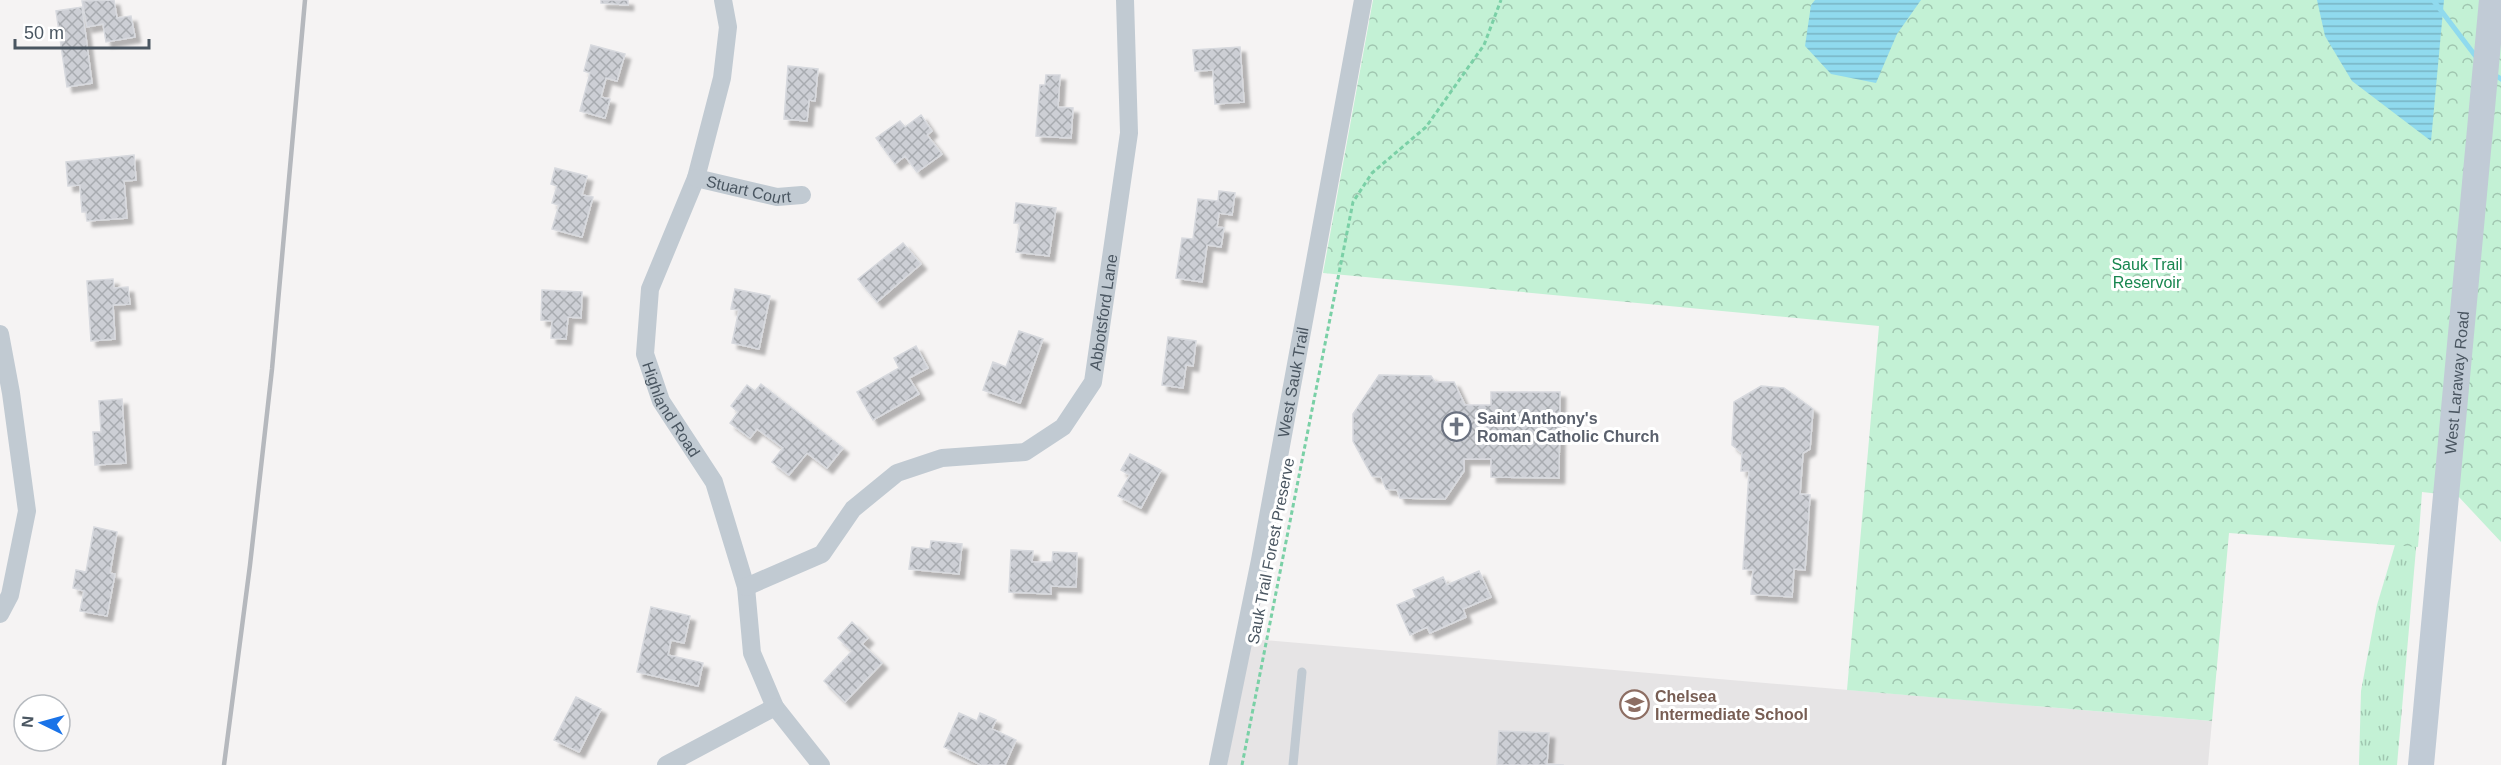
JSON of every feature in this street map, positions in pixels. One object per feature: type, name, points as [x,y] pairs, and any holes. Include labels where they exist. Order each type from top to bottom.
[{"type":"main road","name":"West Laraway Road","points":[[2421,765],[2492,0]]},
{"type":"street","name":"Highland Road","points":[[723,0],[728,27],[722,78],[696,178],[650,289],[645,354],[662,400],[714,482],[746,587],[752,652],[775,707],[821,765]]},
{"type":"street","name":"Abbotsford Lane","points":[[746,587],[822,554],[853,509],[897,473],[942,458],[1025,452],[1063,427],[1093,382],[1129,133],[1125,0]]},
{"type":"street","name":"West Sauk Trail","points":[[1218,765],[1260,560],[1363,0]]},
{"type":"street","name":"Stuart Court","points":[[696,178],[777,197],[802,195]]},
{"type":"street","points":[[0,334],[3,374],[27,511],[10,594],[0,614]]},
{"type":"street","points":[[666,765],[775,707]]},
{"type":"lane","points":[[1293,765],[1302,672]]},
{"type":"path","name":"Sauk Trail Forest Preserve","points":[[1242,765],[1353,202],[1372,172],[1426,127],[1484,45],[1501,0]]},
{"type":"shaded area","name":"Chelsea Intermediate School","points":[[1251,639],[2212,721],[2208,765],[1227,765]]},
{"type":"green space","name":"Sauk Trail Reservoir","points":[[1373,0],[2501,0],[2501,542],[2458,496],[2422,492],[2418,547],[2229,533],[2212,721],[1847,690],[1879,326],[1323,273]]},
{"type":"green space","points":[[2421,492],[2397,765],[2359,765],[2361,691],[2377,605],[2395,545]]},
{"type":"water","points":[[1815,0],[1921,0],[1897,34],[1876,83],[1831,74],[1805,46],[1811,5]]},
{"type":"water","points":[[2317,0],[2444,0],[2431,141],[2352,81],[2325,36]]},
{"type":"building","points":[[114,0],[117,18],[131,16],[135,37],[106,42],[103,24],[87,27],[82,1]]},
{"type":"building","points":[[601,0],[628,0],[628,5],[601,3]]},
{"type":"building","points":[[82,7],[92,83],[67,87],[56,11]]},
{"type":"building","points":[[591,45],[625,54],[617,81],[606,78],[601,97],[610,99],[605,118],[580,111],[590,73],[584,71]]},
{"type":"building","points":[[1240,47],[1244,102],[1215,104],[1213,70],[1195,71],[1193,50]]},
{"type":"building","points":[[788,66],[818,69],[815,101],[809,100],[807,121],[784,119]]},
{"type":"building","points":[[1046,75],[1060,75],[1058,107],[1073,108],[1071,138],[1036,136],[1040,85],[1045,85]]},
{"type":"building","points":[[921,115],[932,131],[927,135],[942,154],[917,172],[905,156],[895,164],[876,138],[900,121],[905,127]]},
{"type":"building","points":[[134,155],[136,180],[124,181],[127,218],[87,221],[86,212],[82,212],[80,185],[68,186],[66,162]]},
{"type":"building","points":[[555,168],[587,176],[582,195],[593,197],[582,237],[552,229],[559,205],[552,203],[557,186],[551,184]]},
{"type":"building","points":[[1219,191],[1235,193],[1232,215],[1219,213],[1217,227],[1224,228],[1221,247],[1207,245],[1202,282],[1176,278],[1182,238],[1193,239],[1198,199],[1218,201]]},
{"type":"building","points":[[1016,203],[1056,208],[1049,256],[1016,252],[1020,223],[1014,223]]},
{"type":"building","points":[[903,243],[921,264],[877,302],[858,279]]},
{"type":"building","points":[[113,279],[114,288],[128,287],[130,304],[113,305],[115,339],[91,341],[87,281]]},
{"type":"building","points":[[735,289],[770,296],[759,349],[732,343],[739,310],[731,309]]},
{"type":"building","points":[[542,290],[582,292],[581,318],[568,317],[566,339],[551,338],[552,321],[541,320]]},
{"type":"building","points":[[1019,331],[1043,339],[1020,403],[983,390],[993,362],[1006,367]]},
{"type":"building","points":[[1168,337],[1196,341],[1193,366],[1186,365],[1183,388],[1162,385]]},
{"type":"building","points":[[916,346],[928,368],[909,378],[919,394],[873,420],[857,392],[899,368],[894,358]]},
{"type":"building","name":"Saint Anthony's Roman Catholic Church","points":[[1379,375],[1431,376],[1435,382],[1454,382],[1465,405],[1491,405],[1491,392],[1560,392],[1559,478],[1491,477],[1491,459],[1464,459],[1464,471],[1445,499],[1400,498],[1397,490],[1386,489],[1381,477],[1372,476],[1353,441],[1353,414]]},
{"type":"building","points":[[761,384],[843,448],[827,468],[807,453],[789,475],[772,462],[783,448],[757,429],[750,438],[730,423],[738,412],[731,406],[747,385],[755,391]]},
{"type":"building","points":[[1761,386],[1784,388],[1813,409],[1810,449],[1803,453],[1800,494],[1810,495],[1805,570],[1794,569],[1792,597],[1751,594],[1753,570],[1743,569],[1749,471],[1741,471],[1742,453],[1732,445],[1734,402]]},
{"type":"building","points":[[122,399],[126,463],[95,465],[93,432],[101,432],[99,401]]},
{"type":"building","points":[[1130,454],[1161,470],[1141,508],[1118,496],[1130,475],[1121,470]]},
{"type":"building","points":[[94,527],[117,532],[110,573],[115,574],[107,616],[80,611],[84,591],[73,588],[76,570],[86,572]]},
{"type":"building","points":[[931,541],[962,544],[959,574],[909,569],[912,547],[930,549]]},
{"type":"building","points":[[1011,550],[1033,551],[1032,562],[1052,562],[1053,552],[1077,553],[1076,587],[1051,586],[1051,594],[1009,592]]},
{"type":"building","points":[[1479,571],[1491,597],[1463,609],[1466,617],[1430,633],[1427,627],[1410,635],[1397,605],[1416,597],[1413,590],[1443,577],[1447,585]]},
{"type":"building","points":[[651,607],[690,616],[684,643],[671,640],[668,655],[703,663],[698,686],[637,672]]},
{"type":"building","points":[[852,622],[868,638],[862,644],[882,663],[845,702],[824,681],[852,651],[838,638]]},
{"type":"building","points":[[576,697],[601,709],[579,752],[554,740]]},
{"type":"building","points":[[959,713],[977,721],[980,713],[996,720],[992,729],[1016,740],[1005,765],[981,765],[944,747]]},
{"type":"building","points":[[1499,731],[1549,733],[1547,764],[1564,765],[1497,765]]},
{"type":"waterway","points":[[2433,0],[2477,58]]},
{"type":"railway","points":[[224,765],[272,369],[305,0]]},
{"type":"place","name":"Saint Anthony's Roman Catholic Church","points":[[1456,427]]},
{"type":"place","name":"Chelsea Intermediate School","points":[[1634,705]]}]
